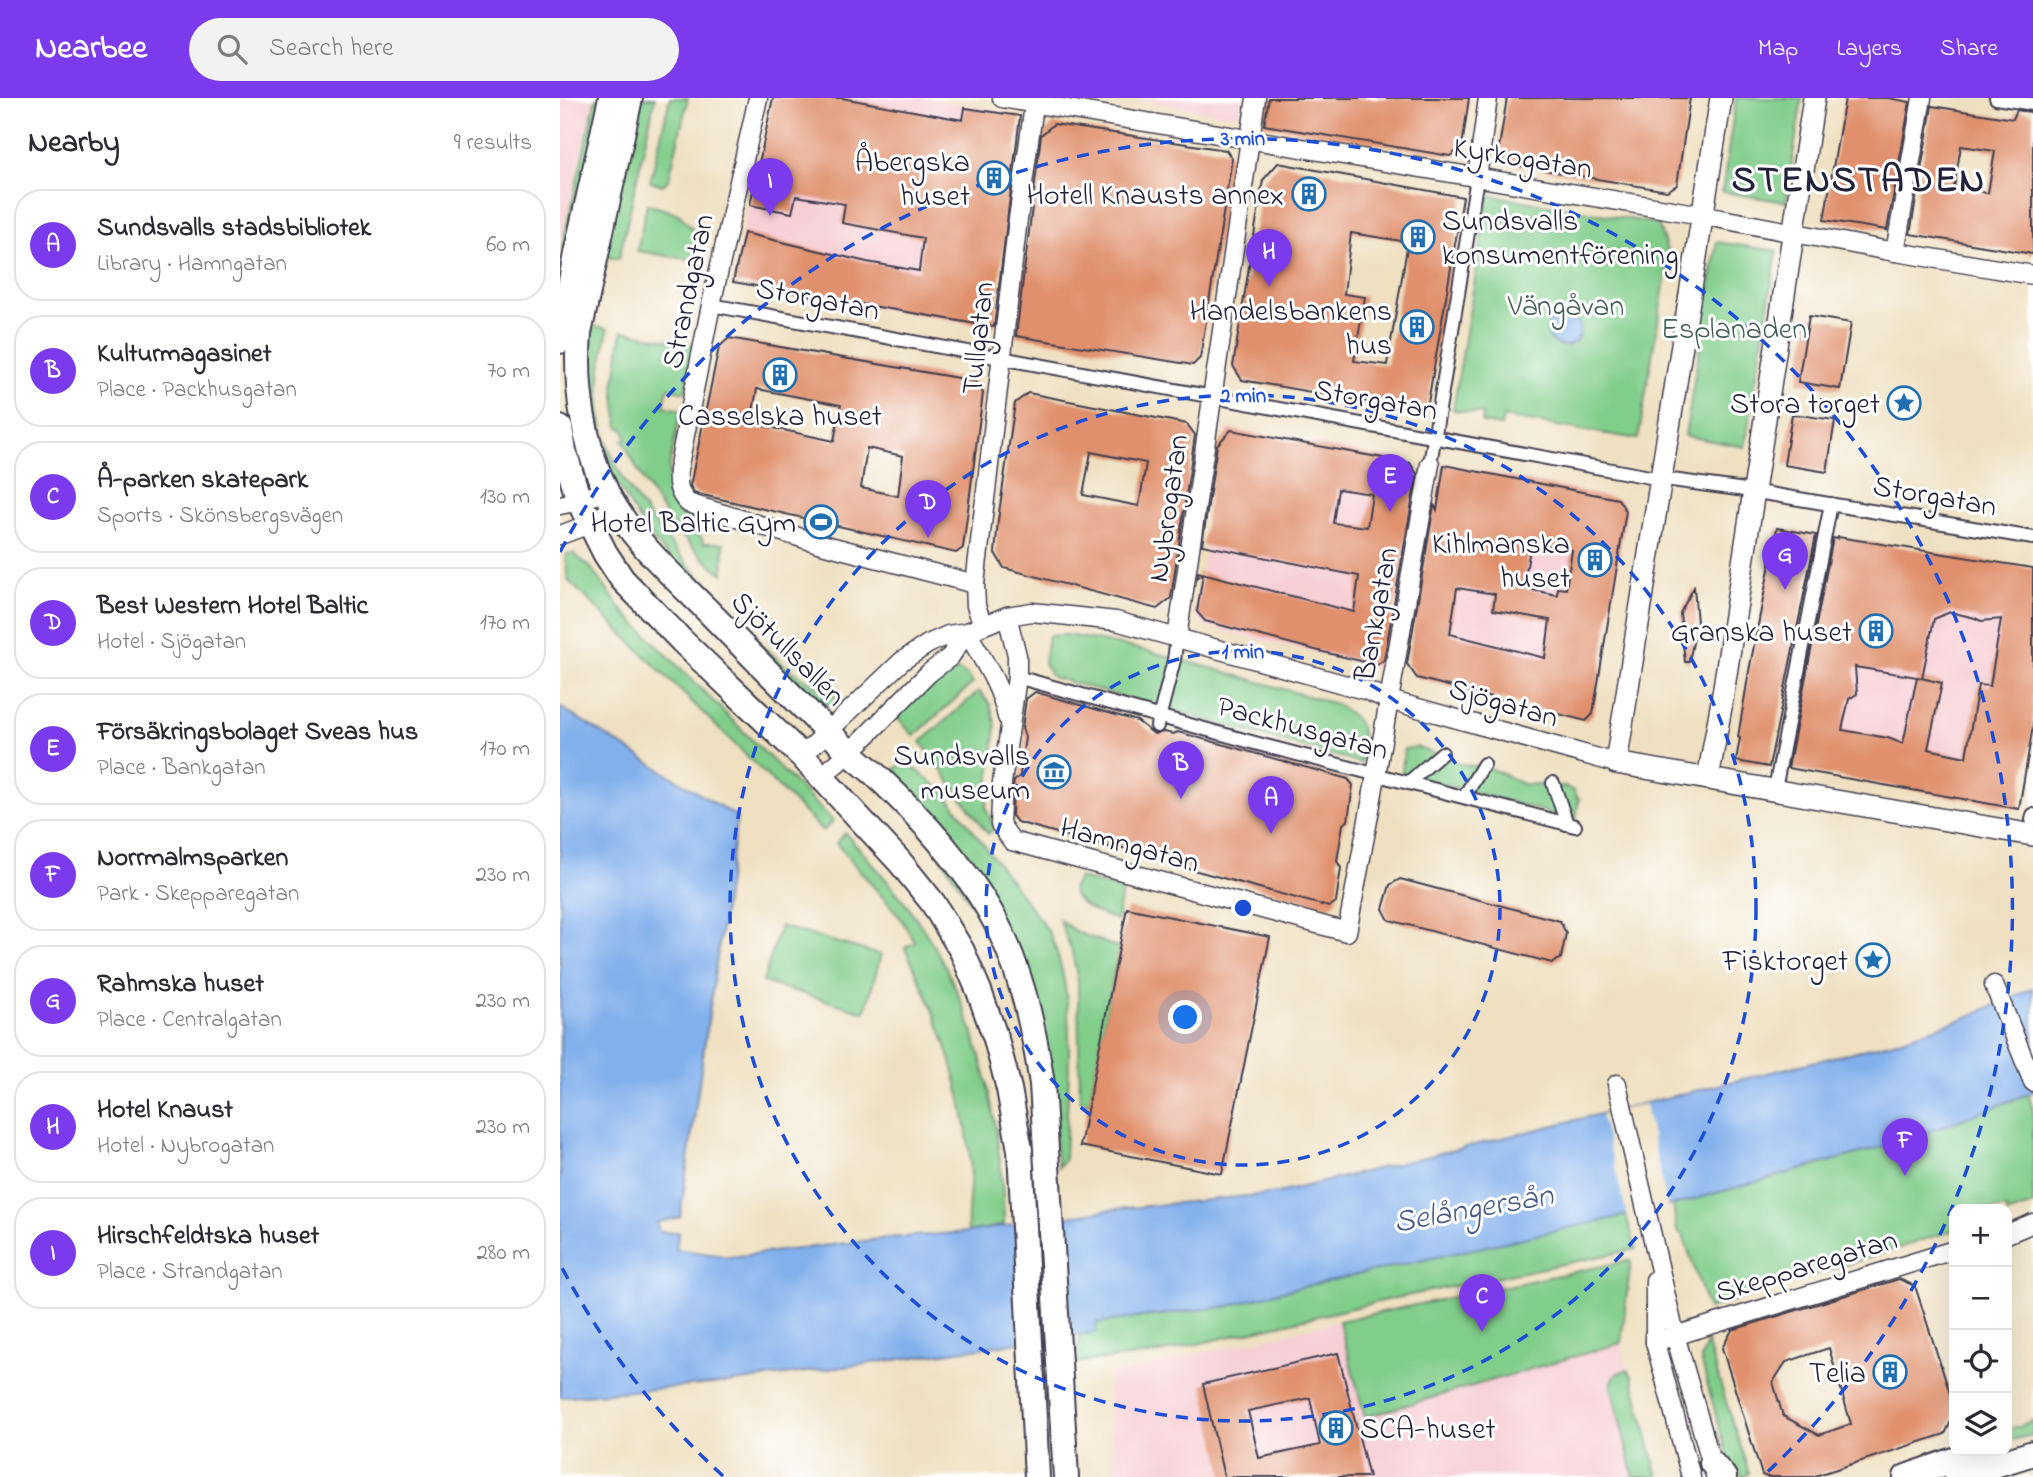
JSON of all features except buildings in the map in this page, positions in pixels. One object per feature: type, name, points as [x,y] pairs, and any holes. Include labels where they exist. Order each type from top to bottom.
[{"type":"main road","points":[[560,341],[576,254],[611,98]]},
{"type":"main road","name":"Sjötullsallén","points":[[630,98],[579,334],[576,364],[585,428],[611,499],[632,533],[650,554],[920,820],[960,867],[989,909],[1008,948],[1034,1031],[1042,1084],[1066,1477]]},
{"type":"main road","points":[[560,428],[570,503],[590,524],[605,553],[631,588],[822,776],[901,862],[933,903],[962,951],[984,1003],[1009,1089],[1020,1150],[1037,1477]]},
{"type":"main road","points":[[2012,1446],[2033,1444]]},
{"type":"main road","points":[[1957,1477],[2033,1453]]},
{"type":"main road","points":[[1906,1477],[1965,1456]]},
{"type":"street","name":"Strandgatan","points":[[758,98],[711,305],[678,470],[677,482],[681,496],[688,503],[818,543],[975,584]]},
{"type":"street","name":"Kyrkogatan","points":[[1002,98],[1035,101],[1250,140],[1703,215],[2033,275]]},
{"type":"street","name":"Nybrogatan","points":[[1159,721],[1174,660],[1256,98]]},
{"type":"street","name":"Bankgatan","points":[[1347,932],[1430,464],[1488,98]]},
{"type":"street","points":[[1616,763],[1721,98]]},
{"type":"street","points":[[1708,778],[1755,491],[1814,98]]},
{"type":"street","points":[[1895,252],[1923,98]]},
{"type":"street","points":[[1996,98],[2033,104]]},
{"type":"street","name":"Tullgatan","points":[[975,584],[1018,219],[1035,101]]},
{"type":"street","name":"Storgatan","points":[[711,305],[1662,478],[2033,538]]},
{"type":"street","points":[[570,503],[611,499]]},
{"type":"street","points":[[560,535],[590,524],[611,499]]},
{"type":"street","points":[[1775,789],[1831,504]]},
{"type":"street","name":"Hamngatan","points":[[975,584],[975,629],[1004,701],[1009,727]]},
{"type":"street","name":"Sjögatan","points":[[802,756],[902,661],[928,644],[1007,616],[1032,612],[1116,621],[1368,691],[1389,701],[1616,763],[1775,789],[2033,823]]},
{"type":"street","name":"Hamngatan","points":[[1007,616],[1017,655],[1017,677],[1002,783],[1000,824],[1012,841],[1347,932]]},
{"type":"street","points":[[822,776],[911,689],[950,657],[975,629]]},
{"type":"street","name":"Packhusgatan","points":[[1017,677],[1159,721],[1376,773],[1571,825],[1553,783]]},
{"type":"street","points":[[1409,782],[1442,753]]},
{"type":"street","points":[[1464,797],[1484,764]]},
{"type":"street","points":[[1994,985],[2033,1082]]},
{"type":"street","points":[[1617,1084],[1625,1109],[1675,1335],[1718,1472]]},
{"type":"street","points":[[2012,1232],[2033,1223]]},
{"type":"street","points":[[1656,1245],[1655,1342],[1691,1477]]},
{"type":"street","name":"Skepparegatan","points":[[1655,1342],[1949,1252]]},
{"type":"shaded area","points":[[560,98],[594,98],[560,243]]},
{"type":"shaded area","points":[[772,98],[927,98],[1021,115],[993,328],[732,283]]},
{"type":"shaded area","points":[[1131,98],[1242,98],[1240,111],[1233,116]]},
{"type":"shaded area","points":[[1227,428],[1409,461],[1418,472],[1387,660],[1375,667],[1204,626],[1194,613]]},
{"type":"shaded area","points":[[1443,463],[1620,499],[1628,511],[1593,714],[1586,721],[1417,678],[1410,669]]},
{"type":"shaded area","points":[[1837,537],[2033,568],[2033,726],[2019,809],[1793,769]]},
{"type":"shaded area","points":[[1339,1321],[1366,1417],[1621,1343],[1658,1477],[1114,1477],[1108,1376]]},
{"type":"green space","points":[[596,98],[605,98],[572,249],[562,247]]},
{"type":"green space","points":[[636,98],[655,98],[619,259],[602,256]]},
{"type":"green space","points":[[670,98],[688,98],[669,179],[663,185],[650,182]]},
{"type":"green space","points":[[1736,98],[1802,98],[1786,202],[1722,192]]},
{"type":"green space","name":"Vängåvan","points":[[1489,195],[1658,224],[1669,256],[1638,439],[1503,417],[1501,426],[1482,423],[1483,414],[1453,410]]},
{"type":"green space","points":[[647,204],[679,214],[704,243],[704,262],[637,251]]},
{"type":"green space","name":"Esplanaden","points":[[1717,242],[1777,251],[1745,447],[1685,436]]},
{"type":"green space","points":[[587,325],[608,329],[599,385],[601,419],[613,458],[632,493],[693,570],[755,637],[787,667],[842,703],[831,706],[824,704],[777,671],[657,544],[638,518],[611,473],[591,419]]},
{"type":"green space","points":[[622,331],[695,345],[685,392],[668,388],[664,406],[681,410],[669,478],[704,543],[724,543],[723,574],[691,546],[665,514],[642,478],[623,440],[627,438],[623,428],[619,428],[614,388]]},
{"type":"green space","points":[[573,553],[590,567],[622,610],[833,821],[823,831],[568,580],[565,555]]},
{"type":"green space","points":[[1066,635],[1167,656],[1336,704],[1353,716],[1361,728],[1361,763],[1052,677],[1044,663],[1048,636]]},
{"type":"green space","points":[[958,670],[967,675],[973,683],[914,736],[896,716],[929,683]]},
{"type":"green space","points":[[979,691],[990,704],[996,726],[986,808],[994,829],[988,834],[921,742]]},
{"type":"green space","points":[[1416,747],[1464,765],[1486,767],[1522,784],[1563,786],[1574,791],[1579,798],[1576,820],[1402,773],[1404,749]]},
{"type":"green space","points":[[905,761],[944,792],[1047,929],[1057,954],[1068,1010],[1069,1041],[1065,1159],[1058,1167],[1040,1010],[888,775]]},
{"type":"green space","points":[[845,833],[917,920],[945,966],[961,1000],[974,1036],[993,1111],[999,1149],[1004,1225],[968,1232],[971,1167],[966,1128],[947,1049],[905,948],[915,942],[899,916],[836,843]]},
{"type":"green space","points":[[1079,878],[1122,890],[1117,920],[1090,909],[1078,900],[1072,889]]},
{"type":"green space","points":[[1059,919],[1076,932],[1119,948],[1089,1103],[1080,1100],[1078,980],[1072,952]]},
{"type":"green space","points":[[780,926],[881,955],[865,1012],[763,982]]},
{"type":"green space","points":[[2028,1094],[2033,1108],[2033,1205],[2012,1212],[2012,1204],[1949,1204],[1949,1232],[1708,1309],[1683,1235],[1677,1231],[1673,1205],[1896,1143],[1912,1147],[1914,1137]]},
{"type":"green space","points":[[1626,1215],[1636,1249],[1391,1299],[1154,1354],[1073,1363],[1081,1334],[1096,1332],[1095,1323],[1229,1306],[1274,1293]]},
{"type":"green space","points":[[1631,1260],[1621,1343],[1365,1417],[1339,1321]]},
{"type":"green space","points":[[1707,1342],[1749,1473],[1743,1477],[1728,1458],[1709,1390],[1701,1359]]},
{"type":"green space","points":[[1628,1370],[1632,1376],[1658,1477],[1634,1477],[1611,1386],[1616,1375]]},
{"type":"green space","points":[[2033,1421],[2033,1435],[2012,1440],[2012,1428]]},
{"type":"water","points":[[1564,314],[1575,319],[1580,330],[1575,341],[1564,346],[1553,341],[1548,330],[1553,319]]},
{"type":"water","name":"Selångersån","points":[[560,707],[737,817],[680,1217],[656,1223],[660,1232],[679,1232],[676,1249],[730,1257],[888,1238],[968,1232],[1107,1210],[1278,1193],[1890,1043],[1965,1018],[2033,988],[2033,1092],[1915,1137],[1912,1147],[1896,1143],[1673,1205],[1274,1293],[1229,1306],[1096,1323],[1096,1332],[726,1383],[560,1397]]},
{"type":"pier","points":[[1645,1104],[1668,1209],[1628,1218],[1601,1115]]},
{"type":"place","name":"Åbergska huset","points":[[994,178]]},
{"type":"place","name":"Hotell Knausts annex","points":[[1309,194]]},
{"type":"place","name":"Hirschfeldtska huset","points":[[770,216]]},
{"type":"place","name":"Sundsvalls konsumentförening","points":[[1418,237]]},
{"type":"place","name":"Hotel Knaust","points":[[1269,287]]},
{"type":"place","name":"Handelsbankens hus","points":[[1417,327]]},
{"type":"place","name":"Casselska huset","points":[[780,375]]},
{"type":"place","name":"Stora torget","points":[[1904,403]]},
{"type":"place","name":"Försäkringsbolaget Sveas hus","points":[[1390,512]]},
{"type":"place","name":"Hotel Baltic Gym","points":[[821,522]]},
{"type":"place","name":"Best Western Hotel Baltic","points":[[928,538]]},
{"type":"place","name":"Kihlmanska huset","points":[[1595,560]]},
{"type":"place","name":"Rahmska huset","points":[[1785,590]]},
{"type":"place","name":"Granska huset","points":[[1876,631]]},
{"type":"place","name":"Sundsvalls museum","points":[[1054,772]]},
{"type":"place","name":"Kulturmagasinet","points":[[1181,799]]},
{"type":"place","name":"Sundsvalls stadsbibliotek","points":[[1271,834]]},
{"type":"place","name":"Fisktorget","points":[[1873,960]]},
{"type":"place","name":"Norrmalmsparken","points":[[1905,1176]]},
{"type":"place","name":"Å-parken skatepark","points":[[1482,1332]]},
{"type":"place","name":"Telia","points":[[1890,1372]]},
{"type":"place","name":"SCA-huset","points":[[1336,1428]]},
{"type":"district","name":"STENSTADEN","points":[[1859,178]]}]
